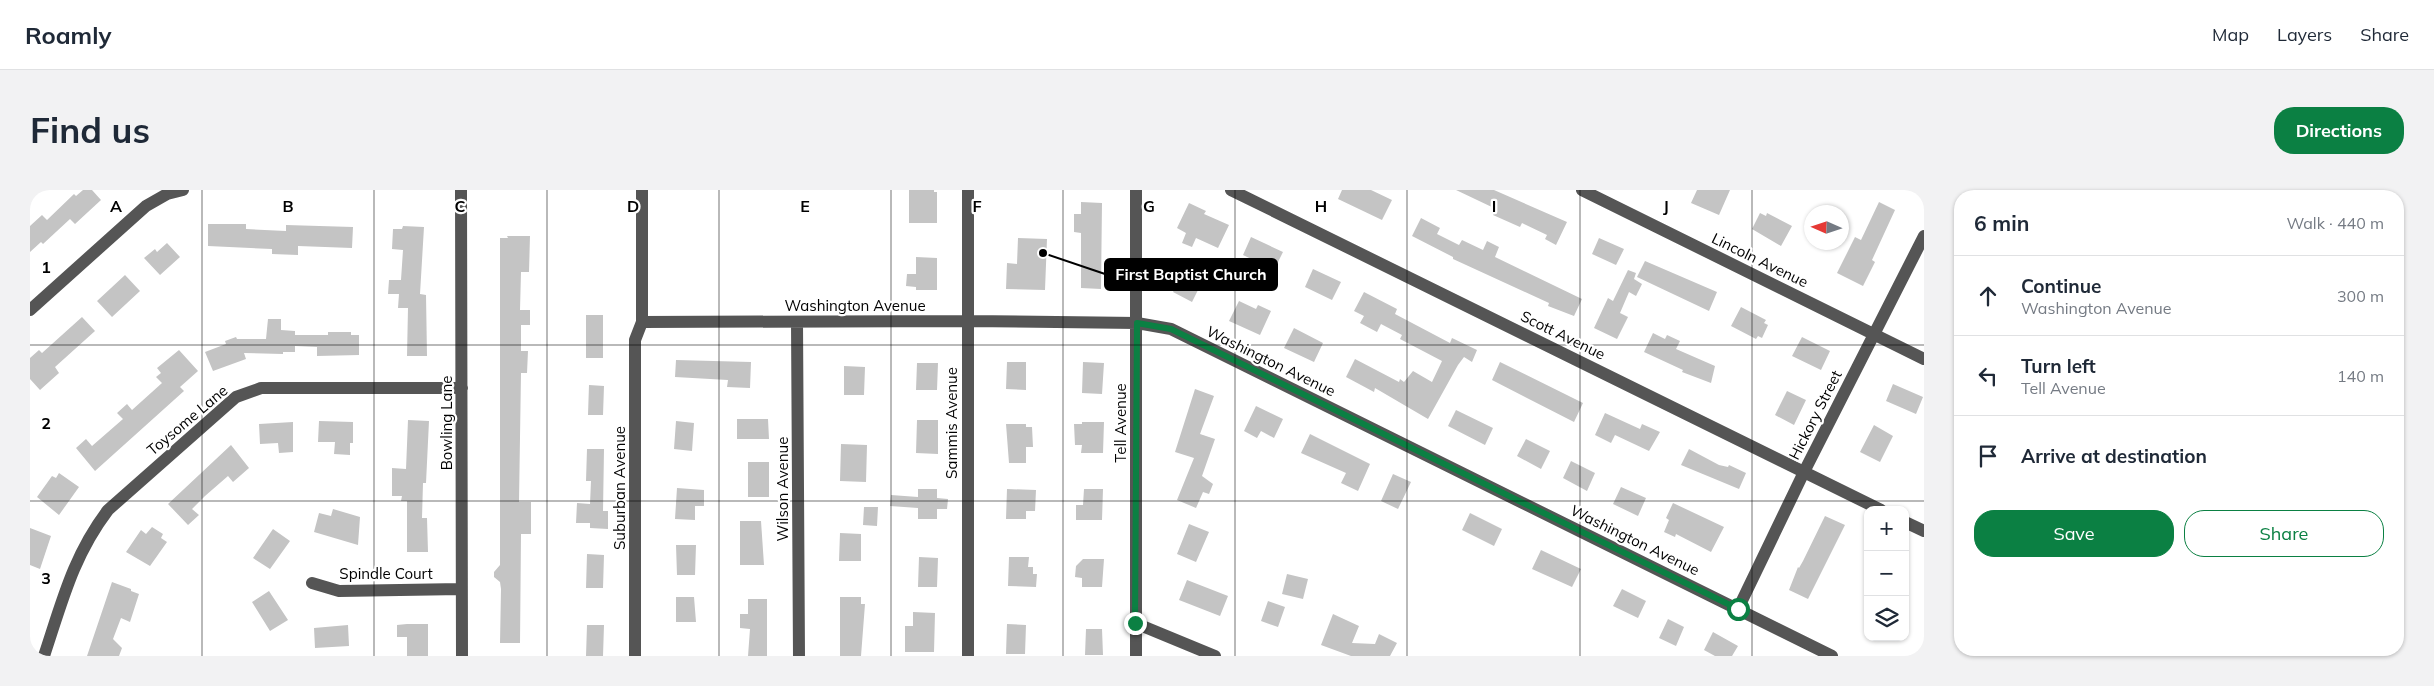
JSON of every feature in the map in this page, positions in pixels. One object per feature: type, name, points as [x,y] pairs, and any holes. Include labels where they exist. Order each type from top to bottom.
[{"type":"street","points":[[30,310],[146,206],[166,194],[183,190]]},
{"type":"street","name":"Bowling Lane","points":[[460,190],[462,656]]},
{"type":"street","name":"Suburban Avenue","points":[[635,656],[635,340],[642,322],[642,190]]},
{"type":"street","name":"Sammis Avenue","points":[[968,190],[968,656]]},
{"type":"street","name":"Tell Avenue","points":[[1136,190],[1136,656]]},
{"type":"street","name":"Scott Avenue","points":[[1231,190],[1873,506]]},
{"type":"street","name":"Lincoln Avenue","points":[[1582,190],[1924,358]]},
{"type":"street","name":"Hickory Street","points":[[1738,609],[1804,472],[1924,236]]},
{"type":"street","name":"Washington Avenue","points":[[642,322],[967,321],[1137,323],[1171,329],[1832,656]]},
{"type":"street","name":"Wilson Avenue","points":[[797,322],[799,656]]},
{"type":"street","name":"Toysome Lane","points":[[44,656],[77,559],[97,524],[108,510],[236,397],[261,388],[462,388]]},
{"type":"street","points":[[1909,524],[1924,531]]},
{"type":"street","name":"Spindle Court","points":[[312,583],[338,592],[461,589]]},
{"type":"street","points":[[1135,623],[1215,656]]},
{"type":"building","points":[[83,190],[92,190],[101,200],[75,224],[70,219],[43,244],[41,242],[30,252],[30,226],[42,215],[47,220],[74,194],[76,196]]},
{"type":"building","points":[[909,190],[934,190],[934,192],[937,192],[937,223],[909,223]]},
{"type":"building","points":[[1342,190],[1371,190],[1392,200],[1382,220],[1338,199]]},
{"type":"building","points":[[1456,190],[1494,190],[1567,222],[1556,245],[1545,239],[1547,235],[1522,223],[1520,227],[1493,215],[1496,209]]},
{"type":"building","points":[[1697,190],[1730,190],[1719,215],[1691,203]]},
{"type":"building","points":[[1081,202],[1102,203],[1101,289],[1081,288],[1081,233],[1074,232],[1074,214],[1081,214]]},
{"type":"building","points":[[1879,202],[1895,210],[1872,260],[1875,262],[1863,286],[1837,273],[1855,237],[1861,240]]},
{"type":"building","points":[[1189,203],[1206,211],[1204,214],[1229,225],[1218,248],[1196,238],[1192,247],[1182,243],[1186,233],[1177,228]]},
{"type":"building","points":[[1760,213],[1766,216],[1767,213],[1792,226],[1781,246],[1752,229]]},
{"type":"building","points":[[1421,218],[1440,228],[1437,234],[1459,245],[1462,240],[1483,250],[1487,241],[1499,247],[1495,257],[1582,299],[1574,316],[1548,306],[1549,303],[1453,259],[1453,257],[1412,236]]},
{"type":"building","points":[[208,224],[246,224],[246,229],[286,231],[286,225],[353,227],[352,248],[298,246],[298,255],[272,254],[272,249],[208,246]]},
{"type":"building","points":[[403,226],[424,227],[420,294],[426,295],[427,356],[407,356],[408,308],[398,308],[399,294],[388,294],[389,280],[401,280],[403,250],[392,249],[393,229],[402,229]]},
{"type":"building","points":[[507,236],[530,236],[529,272],[521,272],[520,310],[530,310],[530,325],[521,325],[521,351],[528,351],[527,373],[521,373],[519,502],[531,502],[531,534],[521,534],[520,643],[500,643],[501,589],[500,582],[494,577],[494,572],[500,565],[500,238],[508,238]]},
{"type":"building","points":[[1251,237],[1283,252],[1274,270],[1243,255]]},
{"type":"building","points":[[1018,238],[1047,239],[1045,290],[1006,289],[1007,263],[1017,264]]},
{"type":"building","points":[[1599,238],[1624,249],[1616,265],[1592,254]]},
{"type":"building","points":[[167,243],[180,257],[160,275],[144,258],[155,249],[157,252]]},
{"type":"building","points":[[916,257],[937,258],[937,290],[916,290],[916,287],[906,286],[907,274],[916,274]]},
{"type":"building","points":[[1645,261],[1717,292],[1709,311],[1637,277]]},
{"type":"building","points":[[1188,263],[1207,272],[1192,302],[1173,292]]},
{"type":"building","points":[[1313,269],[1341,282],[1332,300],[1305,287]]},
{"type":"building","points":[[1628,270],[1636,273],[1634,279],[1642,284],[1636,296],[1629,292],[1620,313],[1628,317],[1617,339],[1594,328],[1608,298],[1613,301]]},
{"type":"building","points":[[125,275],[140,291],[112,317],[97,301]]},
{"type":"building","points":[[1364,292],[1397,309],[1395,314],[1450,343],[1452,338],[1477,350],[1472,362],[1464,357],[1458,365],[1428,419],[1375,388],[1374,392],[1346,377],[1355,359],[1399,382],[1400,379],[1404,382],[1413,371],[1432,382],[1442,361],[1400,339],[1402,335],[1381,324],[1377,332],[1360,323],[1364,316],[1354,311]]},
{"type":"building","points":[[1239,301],[1256,309],[1258,305],[1271,311],[1260,335],[1229,321]]},
{"type":"building","points":[[1741,307],[1766,320],[1764,323],[1768,325],[1762,338],[1758,336],[1756,339],[1731,326]]},
{"type":"building","points":[[586,315],[603,315],[603,358],[586,358]]},
{"type":"building","points":[[82,317],[95,331],[55,367],[59,373],[40,390],[30,379],[30,358],[39,350],[42,353]]},
{"type":"building","points":[[268,319],[281,319],[281,330],[295,331],[295,335],[328,335],[328,332],[351,332],[351,335],[359,335],[359,355],[317,356],[317,347],[295,346],[295,352],[283,352],[283,354],[244,353],[246,359],[213,371],[205,352],[226,344],[225,341],[236,337],[237,339],[266,339]]},
{"type":"building","points":[[1294,328],[1323,343],[1314,362],[1284,348]]},
{"type":"building","points":[[1653,333],[1665,339],[1667,335],[1680,341],[1676,349],[1715,366],[1711,383],[1682,372],[1683,370],[1644,352]]},
{"type":"building","points":[[1802,337],[1830,351],[1821,370],[1792,356]]},
{"type":"building","points":[[179,350],[198,371],[180,387],[184,391],[95,471],[76,448],[86,439],[92,446],[123,419],[117,413],[127,404],[132,410],[162,383],[156,377],[161,373],[157,368]]},
{"type":"building","points":[[676,360],[751,362],[750,388],[727,387],[728,380],[675,377]]},
{"type":"building","points":[[1007,362],[1026,362],[1026,390],[1006,389]]},
{"type":"building","points":[[1083,362],[1104,363],[1102,394],[1082,393]]},
{"type":"building","points":[[1500,362],[1583,403],[1574,422],[1492,380]]},
{"type":"building","points":[[917,363],[938,363],[937,390],[916,390]]},
{"type":"building","points":[[844,366],[865,367],[864,395],[844,395]]},
{"type":"building","points":[[1893,384],[1923,397],[1916,414],[1886,401]]},
{"type":"building","points":[[589,385],[604,386],[603,415],[588,415]]},
{"type":"building","points":[[1195,389],[1214,396],[1200,434],[1215,439],[1202,476],[1213,484],[1209,494],[1203,492],[1196,508],[1177,500],[1194,458],[1175,452]]},
{"type":"building","points":[[1787,391],[1806,400],[1794,425],[1775,415]]},
{"type":"building","points":[[1256,406],[1283,419],[1274,438],[1261,431],[1257,438],[1244,431]]},
{"type":"building","points":[[1456,410],[1493,428],[1485,445],[1448,426]]},
{"type":"building","points":[[1605,413],[1640,429],[1642,424],[1660,432],[1649,451],[1615,435],[1611,443],[1595,435]]},
{"type":"building","points":[[737,419],[768,419],[769,439],[737,439]]},
{"type":"building","points":[[408,420],[429,421],[426,483],[423,483],[422,518],[427,518],[428,552],[407,552],[407,501],[401,501],[402,496],[392,496],[392,468],[406,469]]},
{"type":"building","points":[[917,420],[938,420],[938,454],[916,453]]},
{"type":"building","points":[[319,421],[353,422],[353,443],[350,443],[350,455],[334,454],[335,442],[318,442]]},
{"type":"building","points":[[676,421],[694,423],[692,451],[674,449]]},
{"type":"building","points":[[293,422],[293,452],[279,453],[278,443],[260,444],[259,424]]},
{"type":"building","points":[[1082,422],[1104,422],[1103,453],[1081,453],[1082,445],[1075,445],[1074,424],[1082,424]]},
{"type":"building","points":[[1006,424],[1026,424],[1026,427],[1032,427],[1033,447],[1026,447],[1026,463],[1009,463]]},
{"type":"building","points":[[1874,425],[1893,436],[1880,462],[1860,452]]},
{"type":"building","points":[[1310,434],[1370,464],[1358,491],[1341,483],[1346,473],[1301,453]]},
{"type":"building","points":[[1526,439],[1550,451],[1541,469],[1517,456]]},
{"type":"building","points":[[841,444],[867,445],[866,482],[840,481]]},
{"type":"building","points":[[231,445],[249,468],[233,482],[228,476],[205,496],[192,509],[199,515],[188,525],[168,504]]},
{"type":"building","points":[[587,449],[604,449],[603,511],[608,511],[608,529],[590,528],[590,523],[576,523],[577,503],[590,504],[591,481],[586,481]]},
{"type":"building","points":[[1689,449],[1719,465],[1728,467],[1729,465],[1746,473],[1739,489],[1681,465]]},
{"type":"building","points":[[1571,461],[1595,473],[1587,491],[1563,478]]},
{"type":"building","points":[[748,462],[769,462],[769,497],[748,497]]},
{"type":"building","points":[[59,473],[79,487],[59,515],[37,497],[52,476],[56,478]]},
{"type":"building","points":[[1393,474],[1411,482],[1398,509],[1381,501]]},
{"type":"building","points":[[1621,487],[1646,498],[1638,516],[1613,504]]},
{"type":"building","points":[[677,488],[704,490],[704,506],[695,506],[695,520],[675,519]]},
{"type":"building","points":[[918,489],[937,489],[937,498],[948,499],[947,509],[937,509],[937,519],[918,519],[918,508],[890,506],[891,495],[918,497]]},
{"type":"building","points":[[1007,489],[1036,490],[1035,511],[1026,511],[1026,519],[1006,519]]},
{"type":"building","points":[[1084,489],[1103,489],[1102,520],[1076,520],[1076,505],[1083,505]]},
{"type":"building","points":[[1673,503],[1724,527],[1711,552],[1676,534],[1675,537],[1664,532],[1669,520],[1666,518]]},
{"type":"building","points":[[864,507],[878,507],[877,526],[863,525]]},
{"type":"building","points":[[333,509],[360,517],[358,545],[314,532],[319,513],[331,516]]},
{"type":"building","points":[[1470,513],[1502,529],[1494,546],[1462,530]]},
{"type":"building","points":[[1825,516],[1845,525],[1808,599],[1789,590],[1798,567],[1803,561]]},
{"type":"building","points":[[740,521],[761,521],[764,565],[740,565]]},
{"type":"building","points":[[1189,524],[1209,532],[1196,562],[1177,554]]},
{"type":"building","points":[[152,527],[163,534],[161,538],[167,542],[150,566],[126,552],[141,530],[146,534]]},
{"type":"building","points":[[30,528],[51,536],[40,569],[30,565]]},
{"type":"building","points":[[273,529],[290,541],[270,569],[253,558]]},
{"type":"building","points":[[840,533],[861,534],[861,561],[839,561]]},
{"type":"building","points":[[676,545],[696,545],[695,575],[677,575]]},
{"type":"building","points":[[1541,550],[1581,569],[1572,587],[1532,569]]},
{"type":"building","points":[[587,554],[604,555],[603,588],[586,588]]},
{"type":"building","points":[[919,557],[938,558],[937,587],[918,587]]},
{"type":"building","points":[[1009,557],[1029,557],[1028,567],[1033,567],[1033,574],[1037,574],[1036,587],[1008,586]]},
{"type":"building","points":[[1083,559],[1104,559],[1102,587],[1082,587],[1082,578],[1075,577],[1076,566]]},
{"type":"building","points":[[1287,574],[1308,579],[1303,599],[1282,594]]},
{"type":"building","points":[[1187,580],[1228,596],[1220,616],[1179,600]]},
{"type":"building","points":[[112,582],[139,594],[130,622],[121,618],[113,639],[122,648],[119,656],[87,656]]},
{"type":"building","points":[[1622,589],[1646,601],[1638,618],[1613,606]]},
{"type":"building","points":[[269,591],[288,620],[270,631],[252,602]]},
{"type":"building","points":[[676,597],[694,597],[696,622],[676,622]]},
{"type":"building","points":[[840,597],[861,597],[861,604],[865,604],[861,656],[840,656]]},
{"type":"building","points":[[748,599],[767,599],[767,656],[748,656],[750,629],[740,628],[740,614],[748,614]]},
{"type":"building","points":[[1268,601],[1285,607],[1278,627],[1261,621]]},
{"type":"building","points":[[913,612],[935,613],[934,652],[905,652],[905,626],[913,626]]},
{"type":"building","points":[[1333,614],[1359,626],[1352,643],[1375,644],[1379,634],[1397,643],[1390,656],[1351,656],[1321,645]]},
{"type":"building","points":[[1668,619],[1684,627],[1676,646],[1659,638]]},
{"type":"building","points":[[428,624],[428,656],[407,656],[407,637],[397,637],[397,625]]},
{"type":"building","points":[[1007,624],[1026,625],[1025,654],[1006,654]]},
{"type":"building","points":[[348,625],[349,646],[315,648],[314,628]]},
{"type":"building","points":[[587,625],[604,625],[603,656],[586,656]]},
{"type":"building","points":[[1086,629],[1102,629],[1103,655],[1085,655]]},
{"type":"building","points":[[1713,632],[1738,646],[1732,656],[1715,656],[1704,650]]},
{"type":"place","name":"First Baptist Church","points":[[1043,253]]},
{"type":"route","points":[[1135,623],[1137,323],[1171,329],[1738,609]]}]
